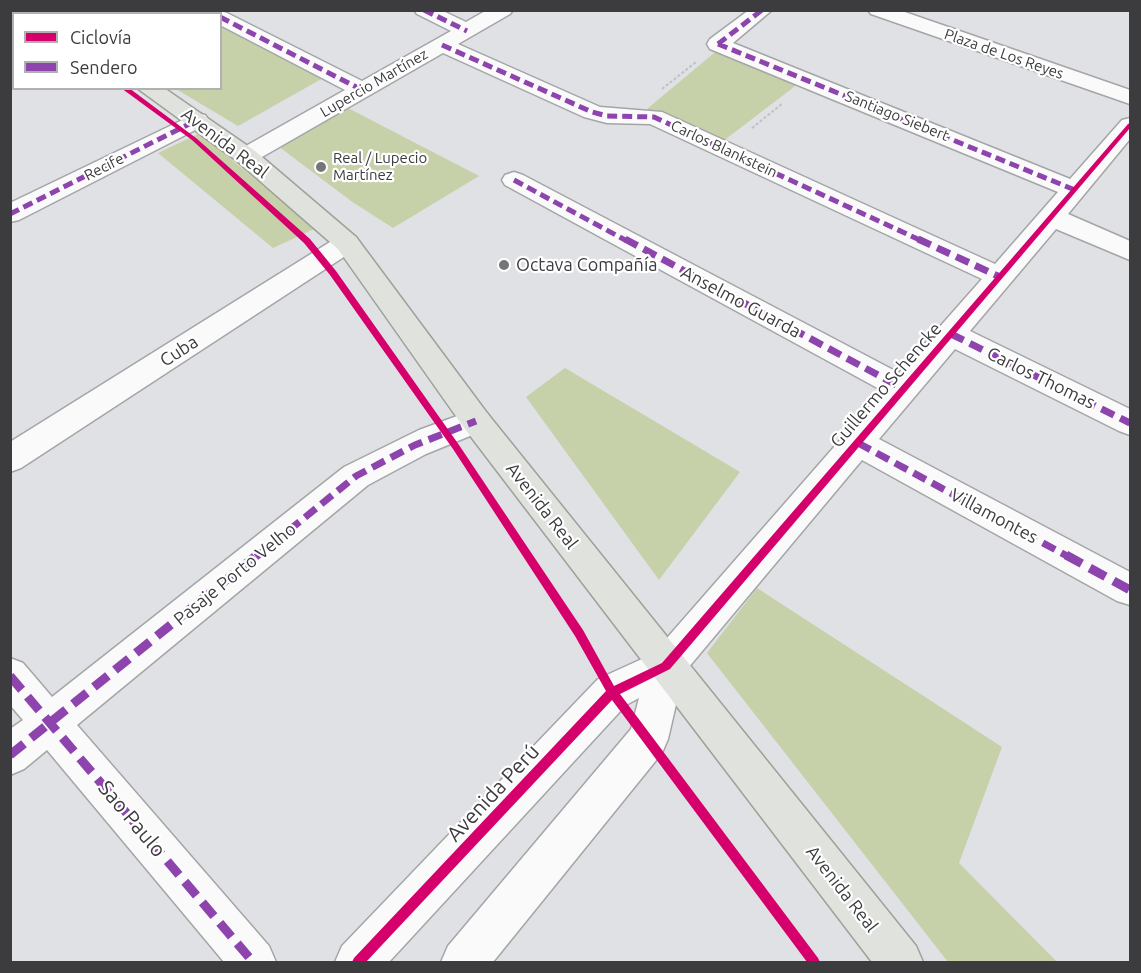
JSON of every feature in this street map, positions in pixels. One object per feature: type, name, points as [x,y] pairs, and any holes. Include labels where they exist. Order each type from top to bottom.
[{"type":"main road","name":"Avenida Real","points":[[151,90],[246,156],[347,243],[476,421],[900,963]]},
{"type":"street","points":[[424,10],[467,31]]},
{"type":"street","name":"Lupercio Martínez","points":[[246,156],[503,10]]},
{"type":"street","points":[[718,45],[762,10]]},
{"type":"street","name":"Plaza de Los Reyes","points":[[878,10],[1131,97]]},
{"type":"street","points":[[222,18],[362,90]]},
{"type":"street","name":"Carlos Blankstein","points":[[442,45],[592,112],[607,116],[654,117],[1000,277]]},
{"type":"street","name":"Santiago Siebert","points":[[718,45],[1075,190]]},
{"type":"street","name":"Recife","points":[[10,214],[197,120]]},
{"type":"street","name":"Guillermo Schencke","points":[[666,666],[1128,131]]},
{"type":"street","name":"Anselmo Guarda","points":[[514,180],[904,389]]},
{"type":"street","points":[[1052,217],[1131,251]]},
{"type":"street","name":"Cuba","points":[[10,459],[347,243]]},
{"type":"street","name":"Carlos Thomas","points":[[951,334],[1131,423]]},
{"type":"street","name":"Pasaje Porto Velho","points":[[10,755],[356,476],[393,455],[443,432],[476,421]]},
{"type":"street","name":"Villamontes","points":[[858,443],[1131,590]]},
{"type":"street","points":[[464,963],[648,739],[666,666]]},
{"type":"street","name":"Avenida Perú","points":[[358,963],[612,692],[666,666]]},
{"type":"street","name":"Sao Paulo","points":[[10,676],[253,963]]},
{"type":"path","points":[[628,117],[718,45]]},
{"type":"path","points":[[725,150],[810,81]]},
{"type":"green space","points":[[222,26],[325,77],[238,126],[178,90],[222,90]]},
{"type":"green space","points":[[726,43],[807,77],[722,142],[647,109]]},
{"type":"green space","points":[[346,107],[479,176],[393,228],[351,201],[278,146]]},
{"type":"green space","points":[[200,133],[314,229],[273,248],[158,153]]},
{"type":"green space","points":[[565,368],[740,472],[659,580],[526,397]]},
{"type":"green space","points":[[757,588],[1002,747],[959,863],[1057,962],[948,962],[707,653]]},
{"type":"marked path","points":[[94,12],[98,10]]},
{"type":"marked path","points":[[424,10],[467,31]]},
{"type":"marked path","points":[[718,44],[762,10]]},
{"type":"marked path","points":[[222,18],[362,90]]},
{"type":"marked path","points":[[718,44],[1075,190]]},
{"type":"marked path","points":[[442,45],[592,112],[607,116],[654,117],[1000,277]]},
{"type":"marked path","points":[[10,214],[197,120]]},
{"type":"marked path","points":[[514,180],[904,389]]},
{"type":"marked path","points":[[951,334],[1130,423]]},
{"type":"marked path","points":[[10,755],[356,476],[415,445],[476,421]]},
{"type":"marked path","points":[[858,443],[1130,590]]},
{"type":"marked path","points":[[10,676],[253,962]]},
{"type":"cycle path","points":[[127,90],[194,139],[307,241],[333,273],[456,447],[579,633],[612,692],[814,962]]},
{"type":"cycle path","points":[[358,962],[612,692],[666,666],[1130,125]]},
{"type":"place","name":"Real / Lupecio Martínez","points":[[321,167]]},
{"type":"place","name":"Octava Compañía","points":[[504,265]]}]
